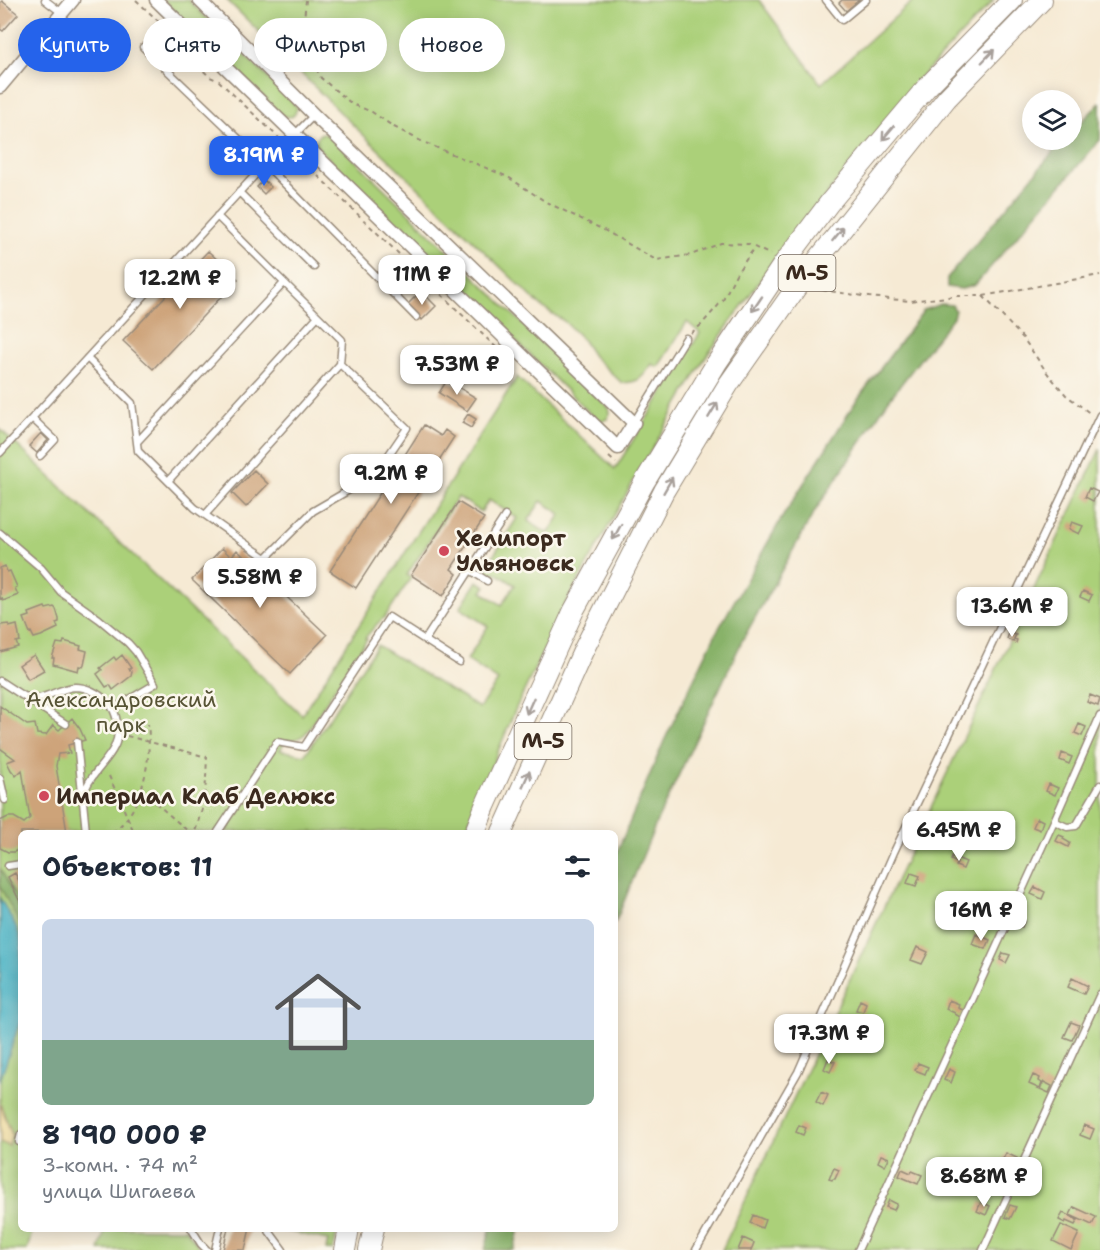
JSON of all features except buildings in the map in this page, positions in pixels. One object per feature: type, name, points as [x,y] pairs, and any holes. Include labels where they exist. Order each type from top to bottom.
[{"type":"highway","name":"М-5","points":[[476,830],[574,610],[664,446],[716,364],[784,263],[830,202],[926,88],[1012,0]]},
{"type":"highway","name":"М-5","points":[[503,830],[584,649],[664,491],[728,385],[803,278],[947,98],[1042,0]]},
{"type":"highway","points":[[345,1250],[348,1232]]},
{"type":"highway","points":[[369,1250],[373,1232]]},
{"type":"street","points":[[0,87],[73,0]]},
{"type":"street","points":[[156,0],[618,448],[634,423],[314,115],[199,0]]},
{"type":"lane","points":[[45,0],[62,14]]},
{"type":"lane","points":[[826,0],[842,21],[866,0]]},
{"type":"lane","points":[[169,72],[416,317]]},
{"type":"lane","points":[[0,453],[239,192],[314,115]]},
{"type":"lane","points":[[239,192],[315,267]]},
{"type":"lane","points":[[205,515],[340,364],[342,340],[217,216]]},
{"type":"lane","points":[[137,442],[284,282]]},
{"type":"lane","points":[[168,481],[318,316]]},
{"type":"lane","points":[[634,423],[686,338]]},
{"type":"lane","points":[[87,358],[132,403],[138,451],[195,508],[266,558],[313,511],[375,475],[407,428],[340,364]]},
{"type":"lane","points":[[696,1250],[798,1072],[894,852],[1099,417]]},
{"type":"lane","points":[[32,418],[55,440],[40,456]]},
{"type":"lane","points":[[425,640],[505,516]]},
{"type":"lane","points":[[0,533],[41,568],[61,592],[99,619],[136,652],[155,684],[113,709]]},
{"type":"lane","points":[[470,570],[487,581]]},
{"type":"lane","points":[[219,830],[277,742],[304,747],[389,616],[459,662]]},
{"type":"lane","points":[[0,681],[66,724]]},
{"type":"lane","points":[[21,695],[39,698],[72,687],[81,688],[91,690],[101,696],[113,709],[118,724],[117,742],[109,757],[87,784],[82,799]]},
{"type":"lane","points":[[858,1250],[1100,716]]},
{"type":"lane","points":[[77,742],[86,830]]},
{"type":"lane","points":[[0,778],[5,800]]},
{"type":"lane","points":[[1054,821],[1066,827],[1076,826],[1100,785]]},
{"type":"lane","points":[[8,866],[18,864]]},
{"type":"lane","points":[[983,1250],[1100,994]]},
{"type":"lane","points":[[193,1232],[207,1250]]},
{"type":"lane","points":[[215,1250],[219,1232]]},
{"type":"lane","points":[[270,1232],[283,1250]]},
{"type":"path","points":[[136,0],[172,34],[178,47],[210,77],[219,81],[506,357]]},
{"type":"path","points":[[306,0],[302,39],[321,78],[352,104],[372,112],[423,142],[507,177],[546,202],[604,230],[656,260],[691,255],[721,243],[748,244],[764,250],[784,263]]},
{"type":"path","points":[[686,338],[723,300],[736,274],[755,247]]},
{"type":"path","points":[[803,278],[822,290],[910,301],[956,296],[983,296],[1100,275]]},
{"type":"path","points":[[983,296],[1023,338],[1066,395],[1099,417]]},
{"type":"path","points":[[607,455],[616,463]]},
{"type":"path","points":[[115,830],[128,819],[141,790],[148,763],[148,724]]},
{"type":"path","points":[[127,736],[207,757],[205,799],[196,830]]},
{"type":"path","points":[[109,776],[133,830]]},
{"type":"path","points":[[141,790],[187,830]]},
{"type":"green space","points":[[163,0],[188,0],[207,18],[182,18]]},
{"type":"green space","name":"Александровский парк","points":[[227,0],[759,0],[821,84],[914,0],[994,0],[922,76],[778,255],[704,360],[566,603],[516,708],[466,830],[228,830],[242,807],[227,830],[18,830],[18,1232],[32,1232],[27,1250],[0,1250],[0,429],[302,715],[517,377],[615,469],[700,333],[687,322],[658,367],[652,364],[640,378],[633,382],[622,383],[593,356],[582,339],[564,321],[542,307],[300,72],[387,72],[387,18],[254,18],[254,27]],"holes":[[[458,497],[481,512],[489,500],[517,518],[483,572],[491,578],[495,572],[515,585],[502,605],[482,592],[486,586],[477,581],[460,608],[488,626],[467,660],[498,681],[479,708],[377,645],[305,755],[280,750],[285,741],[294,740],[306,733],[367,639],[365,638],[385,617],[411,578],[407,575]],[[541,501],[561,514],[548,534],[528,521]]]},
{"type":"green space","points":[[242,52],[254,64],[254,72],[262,72],[297,108],[291,117],[283,116],[237,72],[242,72]]},
{"type":"green space","points":[[1100,103],[1100,140],[975,285],[962,289],[947,287],[947,278],[1055,150],[1082,150],[1082,121]]},
{"type":"green space","points":[[323,133],[330,136],[609,408],[610,413],[607,419],[597,420],[319,149],[316,140]]},
{"type":"green space","points":[[941,304],[952,305],[955,310],[953,317],[888,401],[815,511],[742,641],[658,819],[618,916],[618,850],[664,741],[715,635],[783,516],[857,400],[924,310]]},
{"type":"green space","points":[[1100,449],[1100,1250],[722,1250]]},
{"type":"green space","points":[[0,868],[18,901],[18,921],[0,886]]},
{"type":"green space","points":[[105,1232],[188,1232],[201,1250],[99,1250]]},
{"type":"green space","points":[[291,1232],[337,1232],[333,1250],[326,1250],[328,1240]]},
{"type":"green space","points":[[489,1232],[518,1232],[514,1250],[485,1250]]},
{"type":"sand","points":[[0,1103],[12,1134],[9,1146],[0,1142]]},
{"type":"water","points":[[0,898],[18,931],[18,1028],[0,1081]]},
{"type":"place","name":"Хелипорт Ульяновск","points":[[444,551]]},
{"type":"place","name":"Империал Клаб Делюкс","points":[[44,796]]}]
